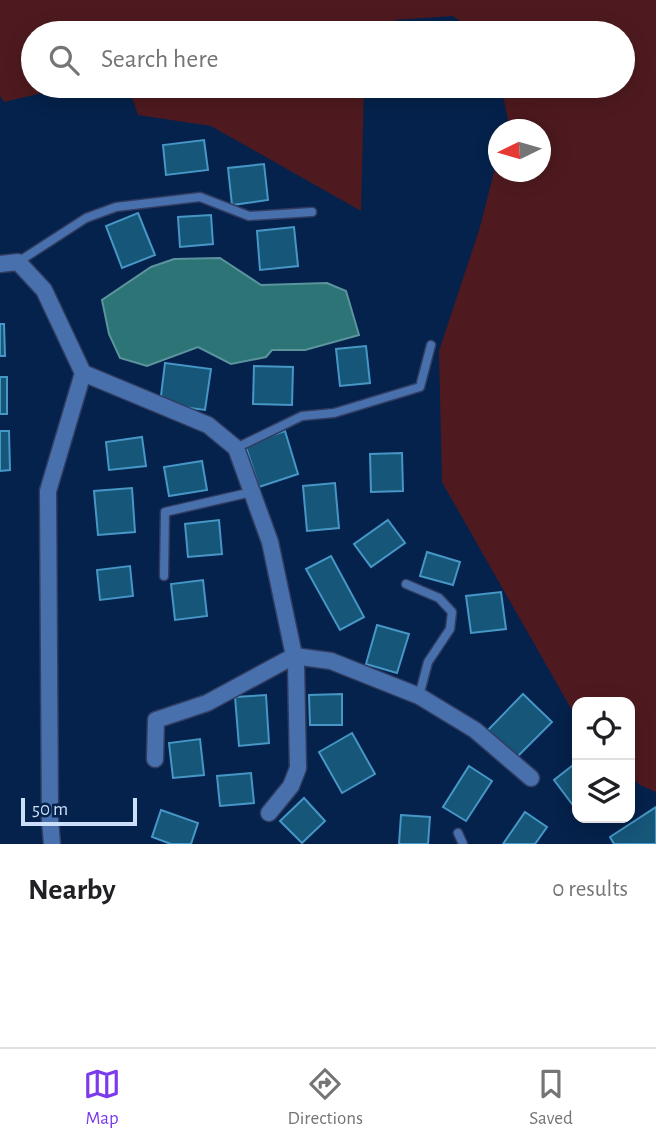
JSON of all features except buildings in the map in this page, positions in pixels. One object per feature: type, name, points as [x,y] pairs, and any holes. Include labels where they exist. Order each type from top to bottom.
[{"type":"street","points":[[0,264],[18,262],[44,290],[83,373],[48,491],[52,844]]},
{"type":"street","points":[[83,373],[208,425],[236,448],[270,542],[296,665],[298,768],[291,786],[269,813]]},
{"type":"street","points":[[155,759],[156,720],[207,703],[294,656],[331,661],[419,696],[474,730],[531,778]]},
{"type":"lane","points":[[18,262],[86,218],[117,206],[201,197],[249,216],[312,212]]},
{"type":"lane","points":[[236,448],[302,416],[334,413],[420,387],[431,345]]},
{"type":"lane","points":[[164,576],[165,512],[252,492]]},
{"type":"lane","points":[[406,584],[439,598],[452,612],[450,629],[428,662],[419,696]]},
{"type":"lane","points":[[458,833],[463,844]]},
{"type":"shaded area","points":[[0,0],[656,0],[656,792],[635,780],[635,697],[572,697],[572,710],[442,482],[439,351],[480,227],[491,182],[551,182],[551,119],[508,119],[503,98],[635,98],[635,21],[460,21],[453,16],[394,21],[21,21],[21,98],[4,102],[0,96]]},
{"type":"shaded area","points":[[132,98],[364,98],[361,211],[211,126],[138,115]]},
{"type":"shaded area","points":[[220,258],[261,285],[327,283],[346,291],[359,335],[305,350],[272,350],[266,357],[231,364],[198,347],[147,366],[120,358],[109,334],[102,300],[151,267],[174,259]]}]
